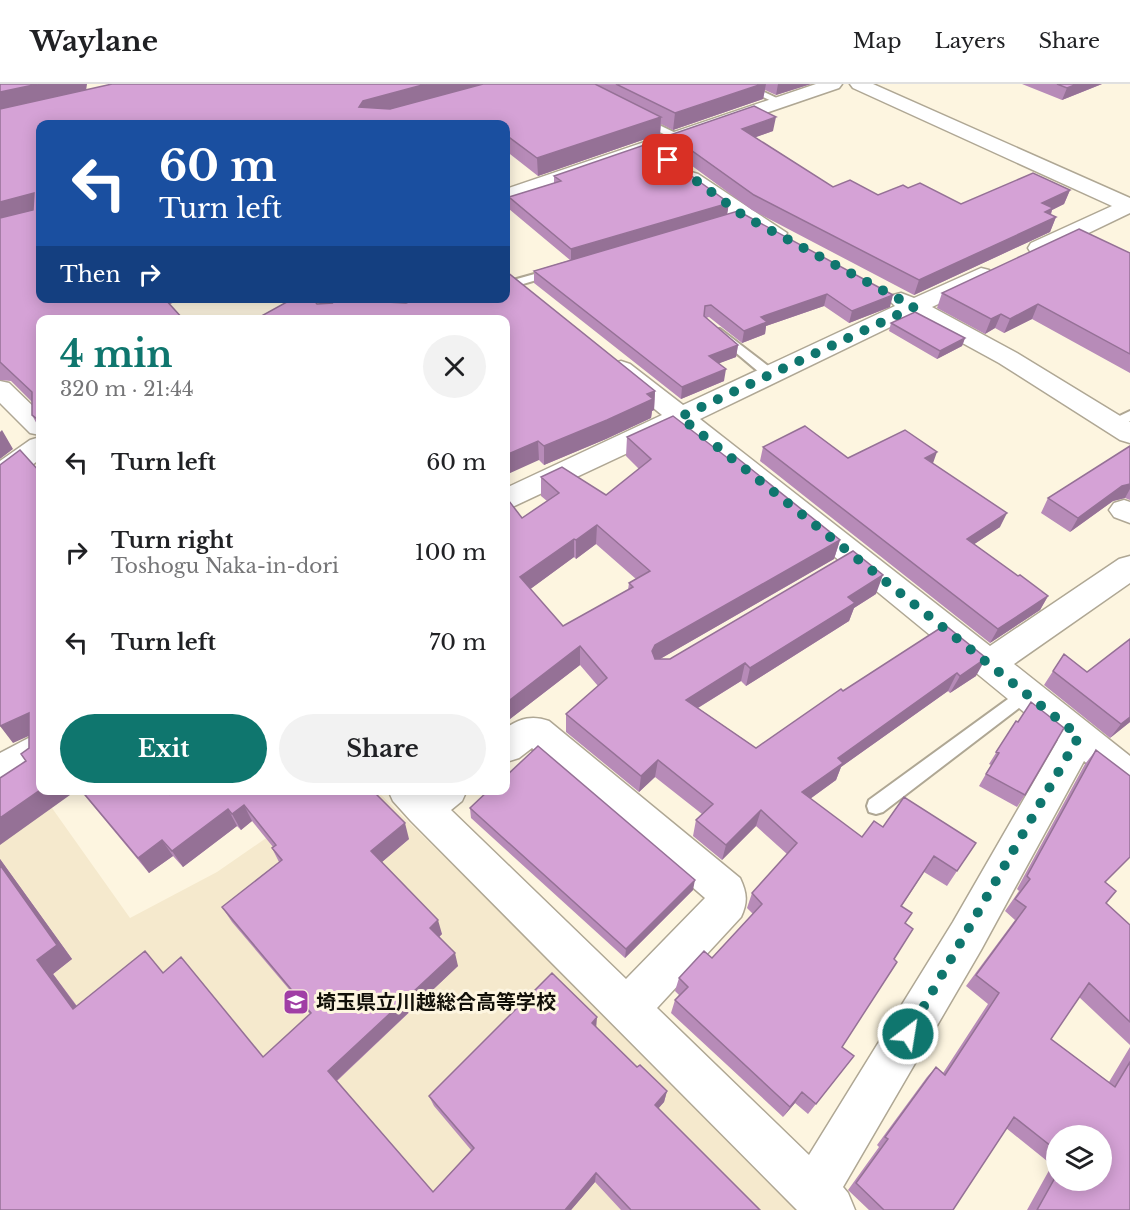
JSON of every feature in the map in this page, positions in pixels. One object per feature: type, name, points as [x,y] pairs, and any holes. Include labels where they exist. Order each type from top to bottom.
[{"type":"street","points":[[510,195],[833,84]]},
{"type":"street","points":[[859,84],[1130,205]]},
{"type":"street","points":[[649,146],[738,218],[794,243]]},
{"type":"street","points":[[510,498],[1130,205]]},
{"type":"street","points":[[884,291],[1125,424]]},
{"type":"street","points":[[607,357],[848,559],[989,664],[1130,777]]},
{"type":"street","points":[[0,389],[36,423]]},
{"type":"street","points":[[0,476],[36,449]]},
{"type":"street","points":[[989,664],[1130,567]]},
{"type":"street","points":[[510,744],[525,733],[537,731],[726,891],[727,904],[627,1009]]},
{"type":"street","points":[[426,797],[627,1009],[822,1201],[1079,736]]},
{"type":"street","points":[[0,772],[36,750]]},
{"type":"lane","points":[[740,84],[781,102]]},
{"type":"lane","points":[[634,116],[677,136]]},
{"type":"lane","points":[[515,285],[573,266]]},
{"type":"lane","points":[[708,322],[771,375]]},
{"type":"lane","points":[[876,806],[1026,693]]},
{"type":"shaded area","name":"埼玉県立川越総合高等学校","points":[[30,777],[36,785],[36,795],[43,795],[130,918],[217,872],[328,795],[381,795],[679,1087],[799,1210],[0,1210],[0,796]]},
{"type":"building","points":[[0,84],[38,84],[0,92]]},
{"type":"building","points":[[112,84],[426,84],[363,101],[359,107],[390,109],[483,84],[595,84],[661,117],[537,158],[510,138],[510,120],[36,120],[36,303],[169,303],[179,315],[36,315],[36,418],[32,415],[32,392],[0,362],[0,218],[33,210],[34,193],[0,202],[0,109]]},
{"type":"building","points":[[616,84],[762,84],[675,113]]},
{"type":"building","points":[[1057,84],[1077,84],[1067,88]]},
{"type":"building","points":[[754,106],[776,117],[742,129],[833,187],[850,180],[878,195],[903,185],[908,188],[920,183],[961,204],[1033,173],[1070,190],[1042,203],[1053,208],[1045,212],[1056,217],[919,280],[754,195],[670,135]]},
{"type":"building","points":[[647,144],[729,203],[571,249],[510,198],[561,181],[554,176]]},
{"type":"building","points":[[738,211],[893,295],[852,311],[827,294],[761,317],[767,322],[744,331],[711,305],[705,306],[704,316],[738,345],[709,356],[726,369],[682,387],[534,271]]},
{"type":"building","points":[[1079,229],[1130,253],[1130,354],[1038,304],[1010,319],[1001,314],[991,319],[942,293]]},
{"type":"building","points":[[510,274],[655,391],[647,394],[653,399],[544,446],[538,441],[510,453],[510,315],[263,315],[285,303],[510,303]]},
{"type":"building","points":[[915,312],[965,338],[940,351],[891,323]]},
{"type":"building","points":[[673,416],[729,459],[736,457],[840,540],[655,645],[652,651],[655,659],[670,659],[853,551],[883,575],[848,597],[855,603],[750,668],[745,663],[686,700],[756,748],[841,689],[843,691],[945,625],[986,658],[960,676],[957,673],[838,758],[843,763],[802,792],[862,837],[874,821],[883,827],[904,797],[976,843],[957,871],[934,856],[901,906],[912,913],[905,923],[913,929],[894,959],[897,962],[842,1047],[854,1056],[816,1104],[802,1092],[790,1107],[675,1000],[688,987],[679,978],[704,951],[712,958],[762,904],[752,893],[797,843],[761,810],[726,845],[696,820],[713,804],[658,760],[641,776],[566,714],[607,678],[580,646],[510,700],[510,502],[522,518],[559,493],[541,477],[562,467],[606,495],[651,459],[627,437]],"holes":[[[597,525],[650,571],[629,583],[633,587],[563,626],[520,577]]]},
{"type":"building","points":[[805,426],[848,458],[905,430],[937,452],[925,458],[1007,513],[967,539],[1048,596],[998,629],[763,447]]},
{"type":"building","points":[[1130,446],[1130,484],[1122,486],[1078,518],[1048,498]]},
{"type":"building","points":[[20,450],[36,468],[36,793],[0,818],[0,778],[26,761],[21,754],[29,748],[29,713],[0,726],[0,465]]},
{"type":"building","points":[[1130,639],[1130,717],[1121,724],[1053,671],[1064,654],[1087,672]]},
{"type":"building","points":[[1031,702],[1064,728],[1025,795],[986,774],[999,753],[996,752]]},
{"type":"building","points":[[538,746],[695,880],[626,949],[470,808],[484,795],[510,795],[510,772]]},
{"type":"building","points":[[1096,750],[1130,776],[1130,857],[1105,882],[1116,891],[1106,903],[1130,925],[1130,1022],[1089,983],[1051,1039],[1115,1087],[1130,1062],[1130,1210],[1037,1210],[1048,1191],[1112,1191],[1112,1125],[1046,1125],[1046,1142],[1014,1117],[953,1210],[884,1210],[856,1183],[888,1139],[885,1137],[936,1067],[945,1075],[999,993],[976,975],[1026,907],[1015,899],[1030,879],[1027,876]]},
{"type":"building","name":"埼玉県立川越総合高等学校","points":[[85,795],[377,795],[405,823],[371,851],[438,920],[430,928],[455,953],[328,1071],[433,1192],[474,1148],[429,1096],[552,973],[597,1017],[592,1023],[637,1067],[640,1065],[667,1091],[655,1105],[760,1210],[631,1210],[596,1173],[565,1210],[0,1210],[0,865],[57,945],[37,960],[73,1009],[145,951],[163,973],[181,957],[263,1057],[311,1013],[222,907],[282,860],[272,848],[276,845],[244,805],[232,814],[228,809],[172,851],[162,840],[138,858]]},
{"type":"place","name":"埼玉県立川越総合高等学校","points":[[296,1002]]},
{"type":"route","points":[[668,160],[744,216],[914,307],[829,349],[680,417],[1079,736],[967,936],[908,1034]]}]
